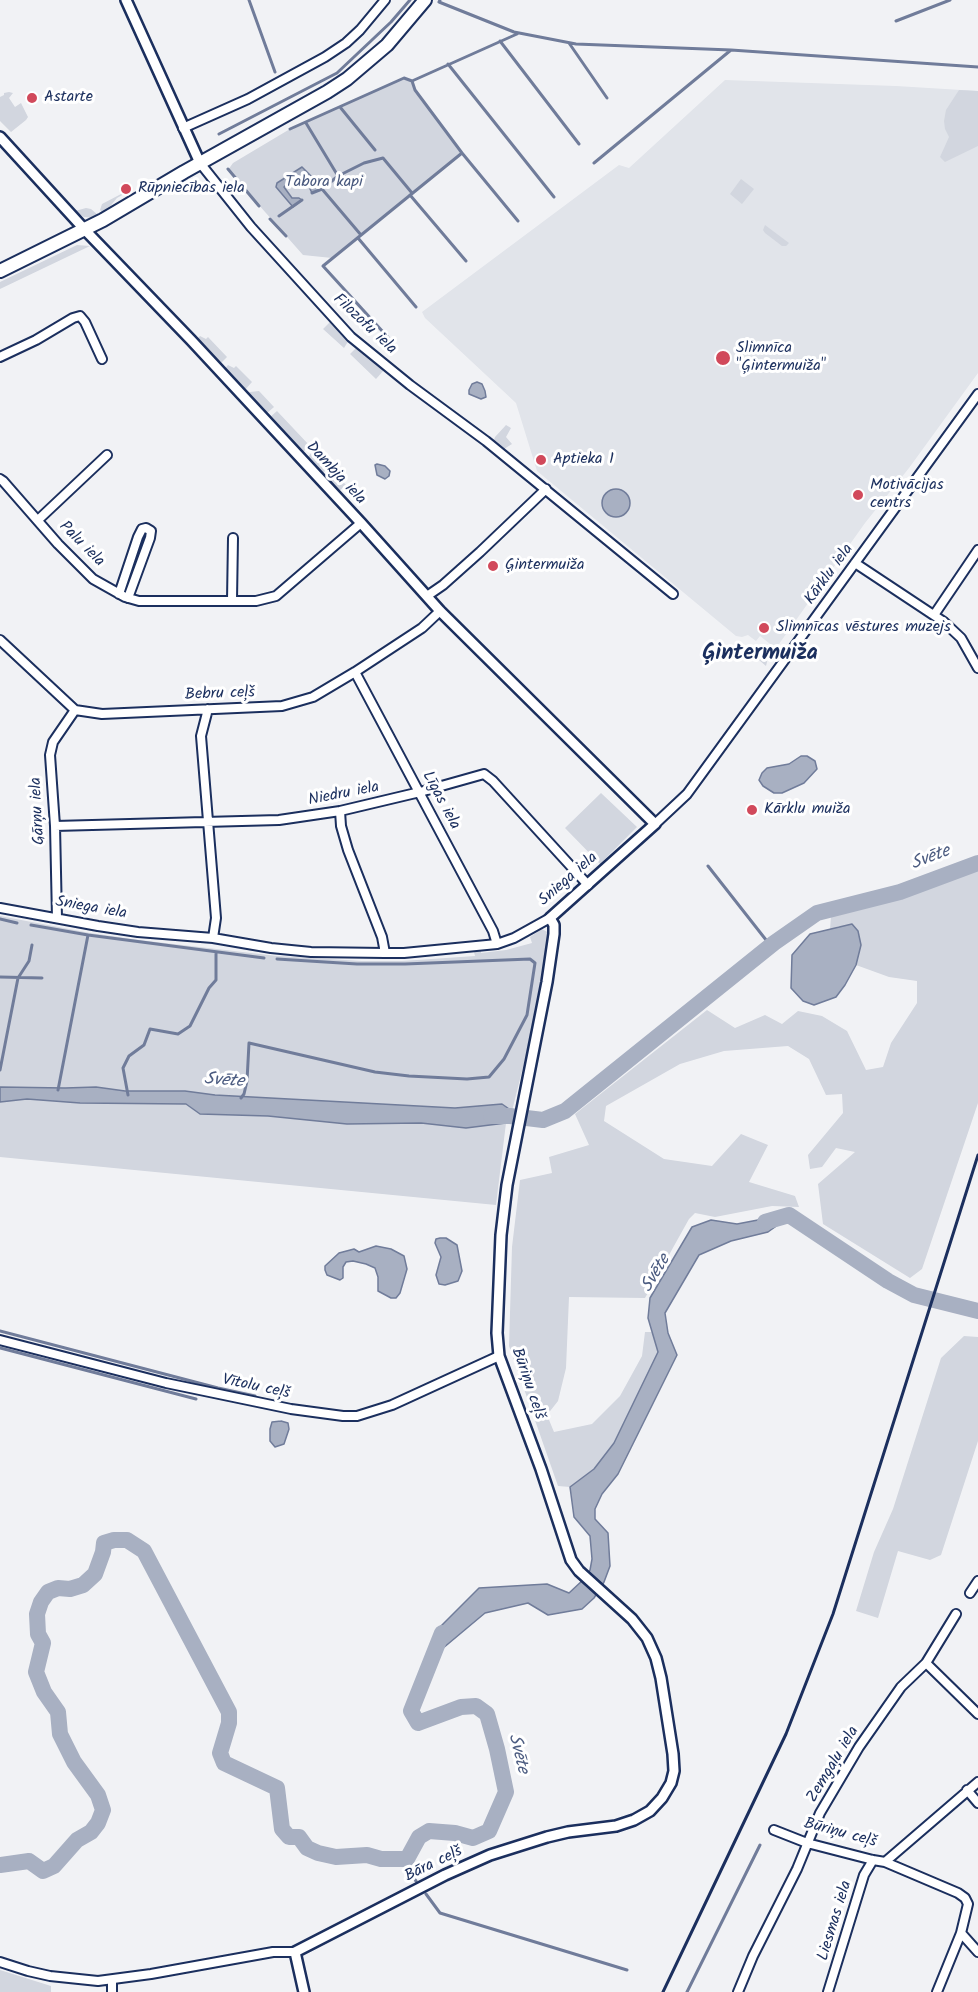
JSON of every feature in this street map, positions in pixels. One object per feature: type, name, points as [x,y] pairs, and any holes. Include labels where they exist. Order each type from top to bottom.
[{"type":"main road","points":[[0,271],[85,230],[347,79],[387,45],[425,0]]},
{"type":"street","name":"Filozofu iela","points":[[126,0],[200,163],[251,227],[351,337],[486,441],[674,594]]},
{"type":"street","points":[[183,128],[248,99],[325,57],[360,30],[385,0]]},
{"type":"street","name":"Dambja iela","points":[[0,137],[441,611],[655,824]]},
{"type":"street","points":[[0,357],[80,316],[86,322],[102,359]]},
{"type":"street","name":"Kārklu iela","points":[[655,824],[687,794],[978,394]]},
{"type":"street","points":[[38,520],[107,455]]},
{"type":"street","name":"Palu iela","points":[[0,479],[93,579],[119,594],[140,601],[256,601],[276,596],[361,523]]},
{"type":"street","points":[[427,596],[480,552],[546,489]]},
{"type":"street","points":[[119,594],[138,537],[142,529],[146,528],[151,531],[150,538],[128,598]]},
{"type":"street","points":[[232,600],[233,538]]},
{"type":"street","points":[[934,615],[978,549]]},
{"type":"street","points":[[855,563],[934,615],[961,638],[978,668]]},
{"type":"street","name":"Bebru ceļš","points":[[75,710],[102,714],[292,704],[313,697],[355,672],[422,628],[441,611]]},
{"type":"street","points":[[0,642],[75,710]]},
{"type":"street","name":"Līgas iela","points":[[355,672],[493,931],[497,944]]},
{"type":"street","points":[[208,709],[201,736],[216,918],[213,938]]},
{"type":"street","name":"Gārņu iela","points":[[57,918],[55,826],[50,755],[53,742],[75,710]]},
{"type":"street","name":"Niedru iela","points":[[55,826],[279,820],[340,811],[484,774],[588,885]]},
{"type":"street","points":[[340,811],[341,826],[348,850],[382,937],[385,953]]},
{"type":"street","name":"Sniega iela","points":[[0,908],[138,932],[213,938],[311,952],[404,953],[497,944],[514,938],[550,918],[655,824]]},
{"type":"street","name":"Būriņu ceļš","points":[[550,918],[554,925],[554,934],[541,1014],[507,1185],[501,1235],[497,1333],[499,1356],[541,1469],[571,1560],[579,1572]]},
{"type":"street","name":"Vītolu ceļš","points":[[0,1340],[166,1383],[291,1409],[343,1416],[357,1416],[392,1405],[499,1356]]},
{"type":"street","name":"Bāra ceļš","points":[[0,1962],[28,1971],[98,1981],[273,1952],[295,1952],[470,1863],[547,1837],[616,1826],[650,1811],[662,1798],[671,1783],[674,1771],[656,1658],[647,1638],[632,1618],[579,1572]]},
{"type":"street","points":[[970,1593],[978,1581]]},
{"type":"street","name":"Zemgaļu iela","points":[[738,1992],[753,1956],[797,1869],[820,1813],[859,1747],[901,1687],[926,1663],[956,1614]]},
{"type":"street","points":[[926,1663],[978,1714]]},
{"type":"street","name":"Būriņu ceļš","points":[[774,1830],[807,1843],[885,1862],[978,1782]]},
{"type":"street","points":[[967,1790],[978,1803]]},
{"type":"street","name":"Liesmas iela","points":[[828,1992],[864,1875],[873,1860]]},
{"type":"street","points":[[885,1862],[958,1893],[965,1898],[968,1904],[961,1933],[938,1992]]},
{"type":"street","points":[[961,1933],[978,1952]]},
{"type":"street","points":[[295,1952],[304,1992]]},
{"type":"street","points":[[112,1980],[112,1992]]},
{"type":"shaded area","name":"Slimnīca \"Ģintermuiža\"","points":[[725,80],[978,91],[978,373],[909,468],[865,523],[779,644],[774,647],[760,636],[756,641],[748,635],[736,636],[537,471],[516,403],[425,318],[422,312],[619,165],[629,168]]},
{"type":"green space","name":"Tabora kapi","points":[[404,78],[412,81],[415,90],[462,153],[332,258],[303,255],[228,170],[233,163],[290,129]]},
{"type":"green space","points":[[959,90],[978,91],[978,146],[945,162],[940,157],[949,137],[944,121],[946,110]]},
{"type":"green space","points":[[9,92],[13,93],[9,98],[15,107],[21,103],[28,117],[11,132],[0,121],[0,97]]},
{"type":"green space","points":[[741,179],[754,189],[742,204],[730,194]]},
{"type":"green space","points":[[123,193],[107,210],[102,212],[100,210],[102,204]]},
{"type":"green space","points":[[86,208],[98,215],[94,218],[84,217],[75,211]]},
{"type":"green space","points":[[765,225],[789,243],[782,246],[765,233],[763,230]]},
{"type":"green space","points":[[77,245],[90,246],[0,289],[0,282]]},
{"type":"green space","points":[[330,322],[349,340],[344,348],[323,329]]},
{"type":"green space","points":[[200,336],[206,339],[208,337],[227,357],[220,364],[217,364],[195,341]]},
{"type":"green space","points":[[356,348],[384,370],[376,379],[350,354]]},
{"type":"green space","points":[[228,365],[234,368],[236,366],[252,382],[244,391],[224,370]]},
{"type":"green space","points":[[259,391],[274,407],[266,414],[246,395]]},
{"type":"green space","points":[[277,411],[310,446],[302,453],[269,418]]},
{"type":"green space","points":[[506,425],[511,428],[506,437],[512,444],[504,449],[494,440]]},
{"type":"green space","points":[[314,450],[329,467],[321,475],[306,459]]},
{"type":"green space","points":[[331,469],[346,485],[338,492],[323,476]]},
{"type":"green space","points":[[760,647],[766,653],[768,658],[766,666],[746,649]]},
{"type":"green space","points":[[601,793],[637,827],[600,864],[565,828]]},
{"type":"green space","points":[[978,869],[978,1103],[922,1269],[910,1278],[823,1224],[818,1184],[855,1152],[836,1148],[822,1167],[810,1169],[808,1155],[843,1113],[842,1094],[826,1095],[809,1059],[788,1046],[724,1051],[680,1064],[606,1106],[604,1121],[664,1159],[712,1166],[741,1134],[768,1145],[749,1182],[795,1196],[799,1207],[772,1206],[715,1217],[695,1213],[689,1219],[645,1298],[569,1297],[566,1368],[558,1401],[547,1415],[554,1432],[592,1424],[620,1396],[642,1356],[645,1332],[652,1332],[658,1352],[614,1443],[594,1469],[570,1487],[558,1486],[509,1346],[512,1247],[520,1180],[552,1173],[549,1157],[589,1145],[575,1114],[707,1010],[735,1028],[765,1015],[782,1024],[798,1011],[822,1016],[847,1031],[866,1070],[883,1067],[891,1043],[917,1003],[917,981],[889,977],[856,965],[861,945],[839,926],[830,930],[831,916],[867,907]]},
{"type":"green space","points":[[0,916],[139,940],[277,956],[362,961],[475,956],[474,952],[506,950],[532,943],[530,937],[542,929],[549,933],[549,938],[526,1055],[512,1111],[502,1104],[455,1108],[215,1095],[185,1091],[125,1091],[96,1087],[0,1087]]},
{"type":"green space","points":[[27,1099],[80,1103],[186,1104],[200,1114],[268,1116],[347,1124],[421,1123],[466,1128],[506,1123],[496,1205],[0,1157],[0,1102]]},
{"type":"green space","points":[[964,1336],[978,1337],[978,1441],[941,1555],[930,1560],[898,1551],[878,1618],[856,1611],[874,1552],[893,1509],[941,1358]]},
{"type":"green space","points":[[0,1970],[51,1986],[51,1992],[0,1992]]},
{"type":"water","points":[[302,167],[320,190],[312,193],[311,186],[302,175],[290,181],[284,187],[292,198],[302,200],[293,207],[276,187],[277,183]]},
{"type":"water","points":[[477,382],[482,384],[486,397],[481,399],[469,394],[472,384]]},
{"type":"water","points":[[375,465],[385,466],[390,471],[389,476],[385,479],[377,475]]},
{"type":"water","points":[[616,489],[626,493],[630,503],[626,513],[616,517],[606,513],[602,503],[606,493]]},
{"type":"water","points":[[801,756],[807,756],[815,761],[817,769],[804,783],[782,793],[774,793],[763,786],[759,780],[767,768],[789,764]]},
{"type":"water","points":[[852,924],[858,931],[861,945],[856,965],[845,985],[836,997],[814,1005],[803,1001],[791,988],[792,955],[810,934]]},
{"type":"water","points":[[0,1087],[96,1087],[125,1091],[185,1091],[215,1095],[455,1108],[502,1104],[512,1111],[510,1120],[506,1123],[466,1128],[421,1123],[347,1124],[268,1116],[200,1114],[186,1104],[80,1103],[27,1099],[0,1102]]},
{"type":"water","points":[[784,1215],[789,1217],[768,1232],[731,1241],[699,1255],[665,1313],[668,1333],[677,1355],[618,1474],[602,1494],[595,1509],[595,1519],[608,1533],[610,1566],[594,1598],[582,1609],[548,1615],[528,1603],[485,1613],[436,1654],[430,1651],[437,1630],[479,1588],[547,1584],[569,1593],[584,1579],[590,1570],[592,1559],[590,1536],[574,1517],[570,1487],[594,1469],[614,1443],[658,1352],[648,1318],[650,1298],[692,1227],[711,1220],[737,1224]]},
{"type":"water","points":[[446,1238],[457,1245],[462,1271],[458,1281],[445,1285],[439,1284],[436,1275],[441,1257],[435,1243],[436,1239]]},
{"type":"water","points":[[376,1246],[391,1249],[404,1256],[407,1269],[400,1293],[396,1298],[391,1298],[378,1291],[378,1277],[375,1268],[366,1264],[346,1262],[343,1267],[343,1278],[340,1280],[327,1275],[325,1266],[339,1253],[354,1249],[359,1252]]},
{"type":"water","points":[[272,1422],[288,1423],[289,1429],[284,1444],[275,1447],[270,1441],[270,1429]]},
{"type":"waterway","points":[[249,0],[275,72]]},
{"type":"waterway","points":[[219,134],[337,73],[391,22],[410,0]]},
{"type":"waterway","points":[[440,0],[439,2],[514,32],[576,44],[731,50],[978,67]]},
{"type":"waterway","points":[[896,21],[950,0]]},
{"type":"waterway","points":[[394,344],[323,266],[462,153],[415,90],[412,81],[517,34]]},
{"type":"waterway","points":[[500,41],[579,144]]},
{"type":"waterway","points":[[569,43],[607,98]]},
{"type":"waterway","points":[[594,163],[731,50]]},
{"type":"waterway","points":[[448,64],[554,197]]},
{"type":"waterway","points":[[290,129],[404,78],[412,81]]},
{"type":"waterway","points":[[340,107],[375,150]]},
{"type":"waterway","points":[[306,123],[338,176]]},
{"type":"waterway","points":[[462,153],[518,221]]},
{"type":"waterway","points":[[312,193],[364,163],[383,158],[412,193]]},
{"type":"waterway","points":[[228,169],[259,206]]},
{"type":"waterway","points":[[322,189],[361,235]]},
{"type":"waterway","points":[[410,195],[466,261]]},
{"type":"waterway","points":[[279,216],[302,200]]},
{"type":"waterway","points":[[270,219],[286,236]]},
{"type":"waterway","points":[[358,238],[416,307]]},
{"type":"waterway","name":"Svēte","points":[[491,1116],[543,1120],[565,1111],[774,943],[817,913],[900,892],[978,863]]},
{"type":"waterway","points":[[708,866],[770,945]]},
{"type":"waterway","points":[[0,919],[17,923]]},
{"type":"waterway","points":[[31,925],[88,935],[264,958]]},
{"type":"waterway","points":[[58,1090],[88,935]]},
{"type":"waterway","points":[[0,1070],[18,978],[29,961],[32,945]]},
{"type":"waterway","points":[[128,1095],[123,1068],[129,1056],[144,1045],[150,1029],[178,1034],[190,1026],[209,988],[216,980],[216,953]]},
{"type":"waterway","points":[[241,1098],[247,1081],[249,1043],[375,1072],[467,1079],[489,1077],[504,1059],[527,1015],[535,963],[530,959],[405,964],[357,964],[277,959]]},
{"type":"waterway","points":[[0,977],[42,978]]},
{"type":"waterway","name":"Svēte","points":[[765,1222],[789,1215],[888,1281],[914,1295],[978,1311]]},
{"type":"waterway","points":[[0,1331],[255,1396]]},
{"type":"waterway","points":[[0,1348],[196,1399]]},
{"type":"waterway","name":"Svēte","points":[[0,1865],[29,1861],[43,1871],[54,1866],[77,1840],[91,1832],[98,1823],[103,1810],[98,1795],[74,1762],[60,1734],[58,1712],[44,1692],[36,1672],[43,1643],[38,1634],[37,1614],[41,1602],[48,1592],[58,1588],[70,1589],[83,1585],[95,1574],[104,1543],[127,1540],[144,1551],[229,1712],[229,1723],[220,1753],[224,1763],[277,1788],[282,1829],[289,1837],[299,1837],[307,1848],[318,1853],[336,1857],[367,1855],[381,1859],[407,1859],[419,1837],[429,1831],[455,1833],[473,1838],[489,1831],[506,1792],[487,1714],[476,1706],[461,1707],[418,1723],[411,1711],[442,1633]]},
{"type":"waterway","points":[[687,1992],[760,1845]]},
{"type":"waterway","points":[[400,1859],[416,1881]]},
{"type":"waterway","points":[[426,1894],[440,1913],[627,1970]]},
{"type":"railway","points":[[663,1992],[786,1734],[833,1614],[978,1155]]},
{"type":"place","name":"Astarte","points":[[32,98]]},
{"type":"place","name":"Rūpniecības iela","points":[[126,189]]},
{"type":"place","name":"Slimnīca \"Ģintermuiža\"","points":[[723,358]]},
{"type":"place","name":"Aptieka 1","points":[[541,460]]},
{"type":"place","name":"Motivācijas centrs","points":[[858,495]]},
{"type":"place","name":"Ģintermuiža","points":[[493,566]]},
{"type":"place","name":"Slimnīcas vēstures muzejs","points":[[764,628]]},
{"type":"place","name":"Kārklu muiža","points":[[752,810]]},
{"type":"district","name":"Ģintermuiža","points":[[760,655]]}]
